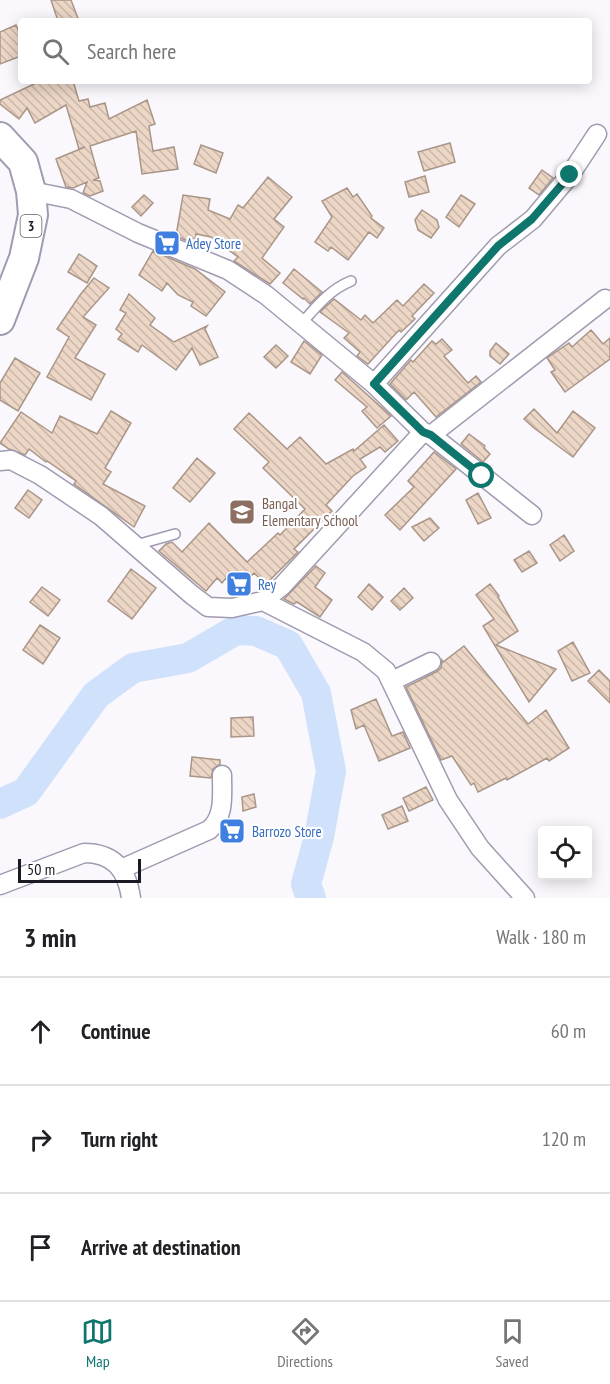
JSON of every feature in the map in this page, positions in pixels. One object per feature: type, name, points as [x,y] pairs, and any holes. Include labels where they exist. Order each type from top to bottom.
[{"type":"highway","name":"3","points":[[0,137],[23,162],[31,191],[33,215],[24,258],[0,320]]},
{"type":"street","points":[[374,384],[498,246],[532,219],[570,175],[597,134]]},
{"type":"street","points":[[31,191],[70,198],[138,233],[228,270],[266,295],[374,384],[427,433],[532,515]]},
{"type":"street","points":[[0,461],[11,460],[40,475],[101,516],[192,596],[208,607],[232,608],[263,601],[282,586],[427,433],[605,299]]},
{"type":"street","points":[[263,601],[363,652],[386,671],[448,800],[480,848],[525,898]]},
{"type":"street","points":[[392,681],[431,662]]},
{"type":"street","points":[[121,869],[209,830],[216,824],[221,809],[222,776]]},
{"type":"street","points":[[0,885],[84,853],[94,853],[115,861],[128,881],[131,898]]},
{"type":"lane","points":[[301,324],[331,292],[338,286],[351,281]]},
{"type":"lane","points":[[136,545],[176,534]]},
{"type":"building","points":[[51,0],[71,0],[78,18],[57,18]]},
{"type":"building","points":[[16,25],[18,30],[18,57],[0,64],[0,32]]},
{"type":"building","points":[[34,84],[74,84],[79,101],[88,99],[90,107],[105,103],[109,119],[147,100],[155,124],[149,126],[153,151],[174,147],[178,169],[142,174],[136,131],[90,146],[99,178],[93,180],[100,181],[103,191],[90,196],[83,193],[87,182],[73,188],[66,187],[56,159],[85,147],[79,149],[66,105],[35,123],[27,108],[19,119],[0,104],[0,100]]},
{"type":"building","points":[[450,143],[455,162],[424,171],[418,152]]},
{"type":"building","points":[[201,145],[223,153],[216,173],[194,164]]},
{"type":"building","points":[[542,170],[553,178],[539,195],[529,188]]},
{"type":"building","points":[[425,176],[429,192],[409,197],[405,182]]},
{"type":"building","points":[[268,177],[292,197],[274,219],[284,227],[262,258],[280,273],[270,284],[234,261],[238,257],[211,237],[196,234],[194,244],[176,236],[183,195],[210,199],[208,210],[230,219],[238,205],[243,208]]},
{"type":"building","points":[[347,188],[353,197],[357,194],[372,216],[371,218],[384,228],[377,238],[369,232],[348,260],[331,247],[328,251],[315,242],[332,217],[322,201]]},
{"type":"building","points":[[144,195],[153,203],[141,216],[132,207]]},
{"type":"building","points":[[461,195],[475,204],[459,227],[446,217]]},
{"type":"building","points":[[422,210],[437,220],[439,227],[431,238],[418,230],[415,220]]},
{"type":"building","points":[[153,251],[195,269],[225,292],[206,316],[191,306],[193,302],[178,295],[167,283],[162,291],[139,275]]},
{"type":"building","points":[[79,254],[97,266],[87,283],[68,272]]},
{"type":"building","points":[[294,269],[322,292],[310,304],[283,283]]},
{"type":"building","points":[[94,278],[109,288],[83,317],[96,325],[75,358],[105,374],[91,400],[47,377],[69,337],[57,329]]},
{"type":"building","points":[[424,284],[434,293],[412,316],[415,319],[401,332],[399,330],[368,364],[357,356],[360,352],[344,338],[349,333],[320,312],[334,299],[361,320],[365,315],[373,323],[397,300],[403,306]]},
{"type":"building","points":[[129,294],[155,318],[150,325],[174,342],[207,326],[205,329],[218,357],[200,365],[192,348],[176,370],[142,345],[138,352],[118,339],[122,334],[116,329],[126,313],[120,310]]},
{"type":"building","points":[[591,330],[603,344],[610,338],[610,359],[565,392],[551,372],[555,370],[547,358],[569,343],[572,347]]},
{"type":"building","points":[[442,339],[452,350],[444,356],[468,383],[476,376],[481,382],[436,417],[414,392],[406,400],[390,384],[432,341],[436,344]]},
{"type":"building","points":[[304,341],[322,355],[310,374],[291,362]]},
{"type":"building","points":[[496,343],[509,354],[500,364],[490,356],[490,351]]},
{"type":"building","points":[[276,345],[288,356],[276,368],[264,357]]},
{"type":"building","points":[[15,358],[40,373],[18,411],[0,400],[0,383]]},
{"type":"building","points":[[342,372],[391,416],[377,428],[362,411],[367,407],[335,380]]},
{"type":"building","points":[[534,409],[557,433],[573,411],[595,428],[573,457],[524,419]]},
{"type":"building","points":[[111,411],[131,423],[105,468],[111,472],[103,484],[145,506],[134,527],[74,484],[76,481],[29,449],[25,455],[0,443],[21,412],[52,433],[60,416],[97,434]]},
{"type":"building","points":[[249,413],[287,449],[300,437],[326,464],[353,449],[354,451],[384,425],[398,441],[385,452],[380,447],[360,459],[366,467],[353,476],[326,505],[332,511],[294,549],[298,552],[266,584],[254,573],[238,590],[226,578],[222,583],[217,578],[206,591],[159,551],[166,544],[172,542],[182,552],[209,523],[247,562],[278,533],[280,535],[305,509],[263,468],[269,462],[234,429]]},
{"type":"building","points":[[469,434],[485,446],[484,448],[490,454],[483,462],[461,444]]},
{"type":"building","points":[[434,452],[456,469],[400,530],[385,515],[414,487],[408,481]]},
{"type":"building","points":[[197,458],[215,473],[190,502],[173,488]]},
{"type":"building","points":[[28,490],[42,500],[29,518],[15,508]]},
{"type":"building","points":[[478,493],[491,518],[478,524],[466,500]]},
{"type":"building","points":[[430,518],[439,528],[424,541],[412,527]]},
{"type":"building","points":[[564,535],[574,551],[560,561],[550,545]]},
{"type":"building","points":[[529,551],[537,563],[522,572],[514,560]]},
{"type":"building","points":[[316,566],[325,573],[315,587],[332,600],[320,617],[297,602],[294,604],[284,599]]},
{"type":"building","points":[[131,569],[156,588],[132,619],[108,601]]},
{"type":"building","points":[[369,584],[383,597],[372,610],[358,597]]},
{"type":"building","points":[[490,584],[518,631],[496,645],[556,669],[529,702],[483,626],[494,619],[476,595]]},
{"type":"building","points":[[42,587],[60,600],[48,616],[30,602]]},
{"type":"building","points":[[404,588],[413,598],[400,610],[391,601]]},
{"type":"building","points":[[40,625],[60,638],[43,664],[23,650]]},
{"type":"building","points":[[573,642],[590,673],[572,681],[558,651]]},
{"type":"building","points":[[464,646],[528,724],[546,710],[569,748],[549,761],[547,758],[507,780],[506,778],[478,792],[474,783],[471,785],[452,756],[441,760],[406,687],[436,672],[441,668],[442,660],[443,662]]},
{"type":"building","points":[[599,670],[610,681],[610,703],[588,681]]},
{"type":"building","points":[[376,699],[392,736],[403,732],[410,748],[379,761],[364,725],[356,729],[351,710]]},
{"type":"building","points":[[253,717],[254,736],[231,737],[231,718]]},
{"type":"building","points":[[192,757],[220,760],[220,764],[213,769],[211,778],[190,776]]},
{"type":"building","points":[[426,787],[433,800],[409,811],[403,798]]},
{"type":"building","points":[[254,794],[256,807],[243,811],[242,797]]},
{"type":"building","points":[[402,806],[408,821],[388,829],[382,815]]},
{"type":"waterway","points":[[0,804],[26,792],[96,695],[133,668],[188,658],[236,630],[256,631],[288,645],[316,693],[331,771],[319,837],[306,884],[311,898]]},
{"type":"place","name":"Adey Store","points":[[167,243]]},
{"type":"place","name":"Bangal Elementary School","points":[[242,512]]},
{"type":"place","name":"Rey","points":[[239,584]]},
{"type":"place","name":"Barrozo Store","points":[[232,831]]},
{"type":"route","points":[[482,476],[431,435],[423,432],[374,384],[498,246],[532,219],[570,175]]}]
